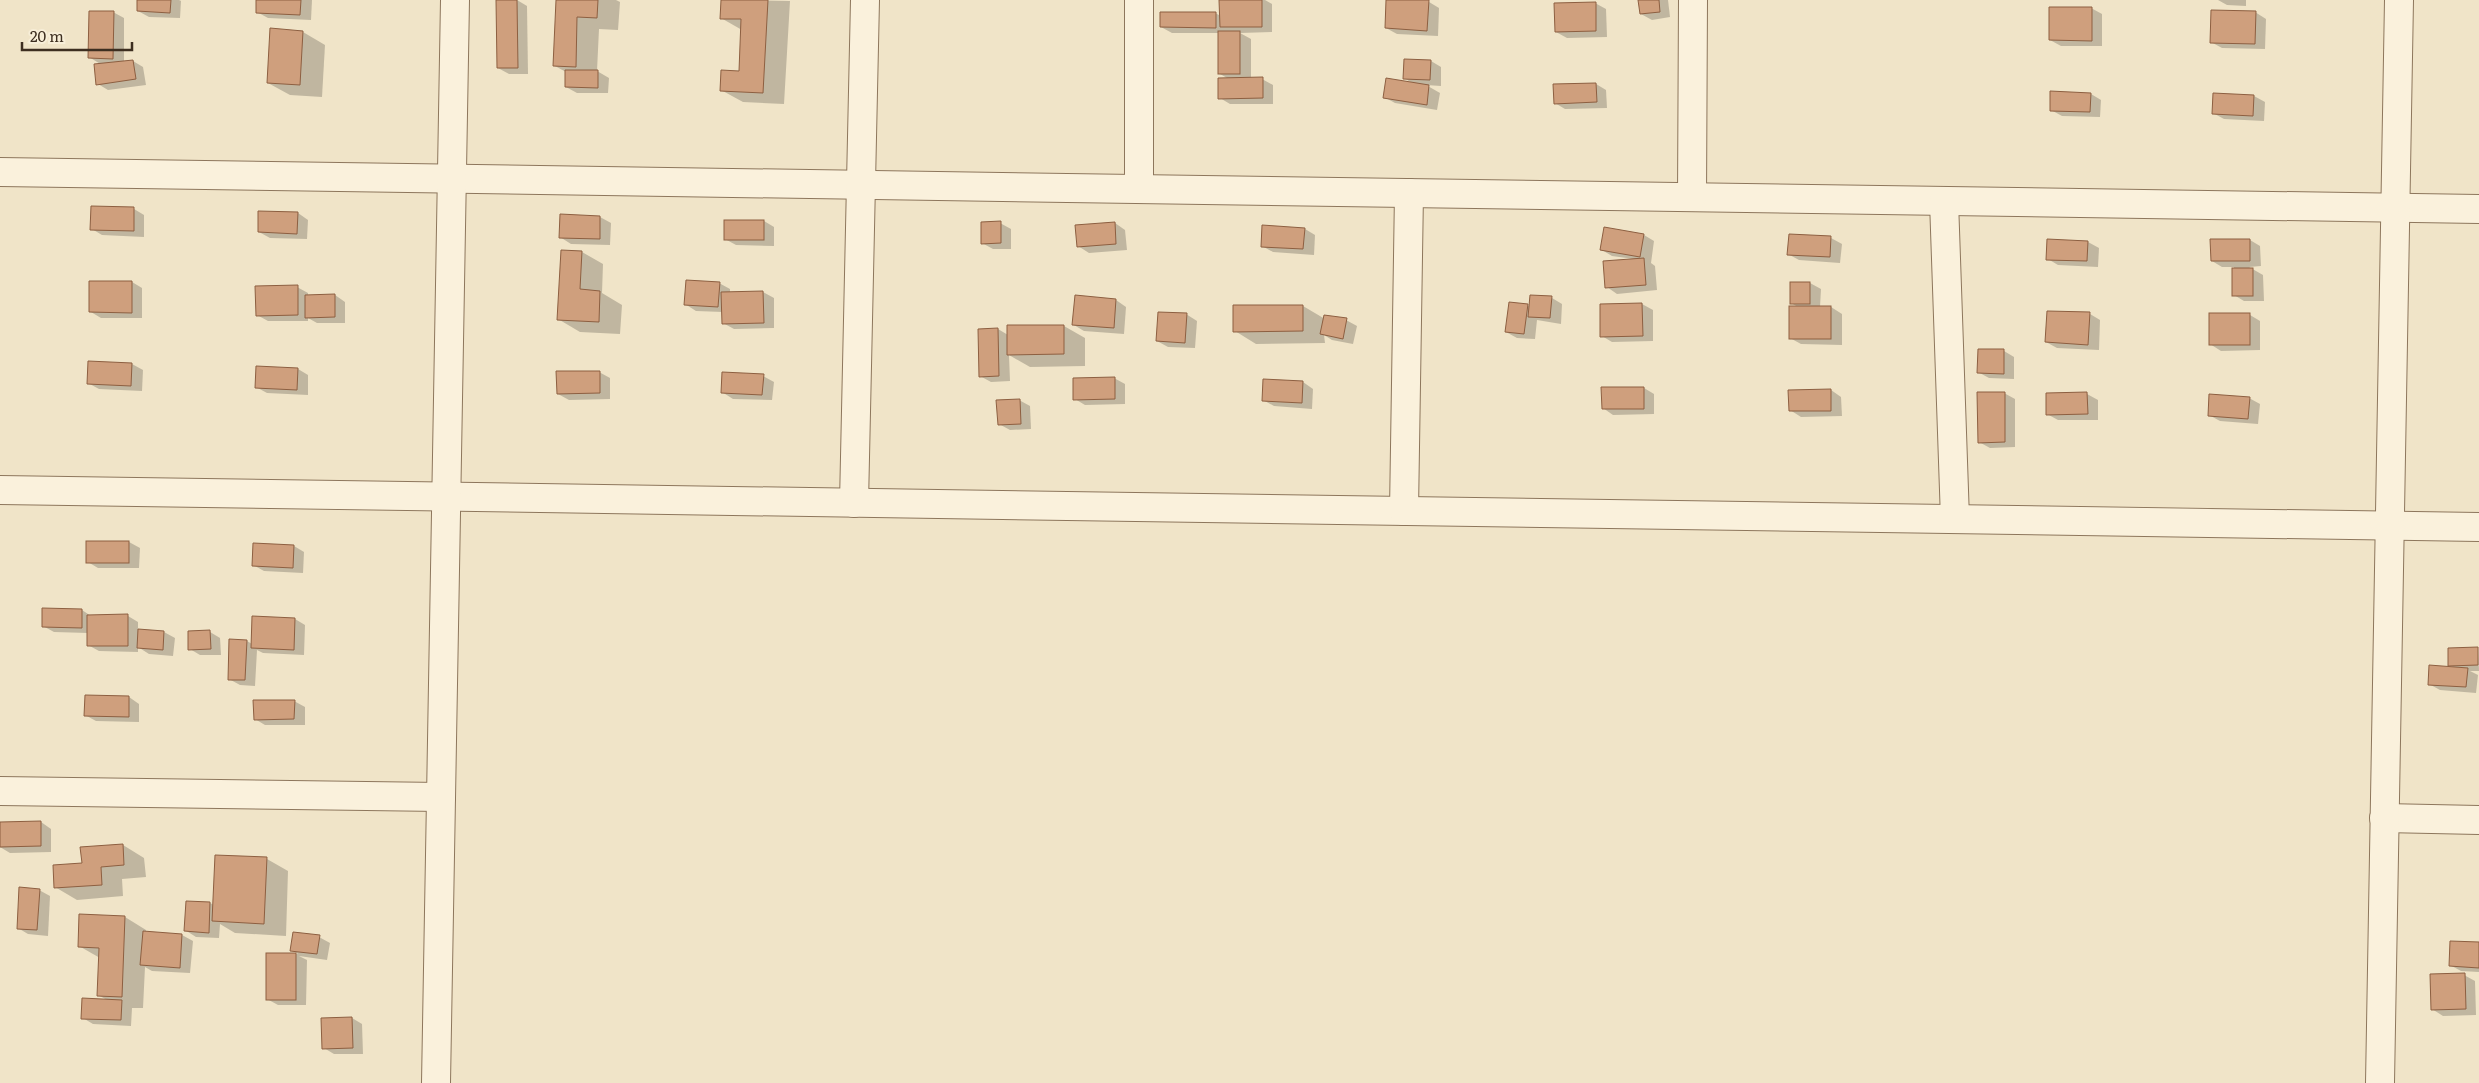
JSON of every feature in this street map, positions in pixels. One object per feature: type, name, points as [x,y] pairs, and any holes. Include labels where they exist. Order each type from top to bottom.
[{"type":"street","points":[[436,1083],[455,0]]},
{"type":"street","points":[[854,503],[865,0]]},
{"type":"street","points":[[1139,0],[1139,189]]},
{"type":"street","points":[[1692,0],[1692,197]]},
{"type":"street","points":[[2380,1083],[2399,0]]},
{"type":"street","points":[[0,172],[2479,209]]},
{"type":"street","points":[[1404,511],[1409,193]]},
{"type":"street","points":[[1944,201],[1955,519]]},
{"type":"street","points":[[0,490],[2479,527]]},
{"type":"street","points":[[0,791],[441,797]]},
{"type":"street","points":[[2384,818],[2479,820]]},
{"type":"building","points":[[137,0],[171,0],[170,13],[137,11]]},
{"type":"building","points":[[256,0],[301,0],[300,15],[256,13]]},
{"type":"building","points":[[496,0],[517,0],[518,68],[497,68]]},
{"type":"building","points":[[556,0],[598,0],[597,18],[577,17],[576,67],[553,66]]},
{"type":"building","points":[[721,0],[768,0],[763,93],[720,91],[721,70],[739,71],[741,19],[720,19]]},
{"type":"building","points":[[1219,0],[1262,0],[1262,27],[1220,27]]},
{"type":"building","points":[[1386,0],[1429,0],[1427,31],[1385,28]]},
{"type":"building","points":[[1638,0],[1659,0],[1660,12],[1640,14]]},
{"type":"building","points":[[1596,2],[1596,31],[1555,32],[1554,3]]},
{"type":"building","points":[[2049,7],[2092,7],[2092,41],[2049,40]]},
{"type":"building","points":[[2211,10],[2256,11],[2255,44],[2210,43]]},
{"type":"building","points":[[89,11],[114,11],[113,59],[88,58]]},
{"type":"building","points":[[1160,12],[1216,12],[1216,28],[1160,27]]},
{"type":"building","points":[[270,28],[303,31],[300,85],[267,83]]},
{"type":"building","points":[[1218,31],[1240,31],[1240,74],[1218,74]]},
{"type":"building","points":[[1404,59],[1431,60],[1430,80],[1403,79]]},
{"type":"building","points":[[133,60],[136,79],[96,85],[94,64]]},
{"type":"building","points":[[565,70],[598,70],[598,88],[565,87]]},
{"type":"building","points":[[1263,77],[1263,98],[1218,99],[1218,78]]},
{"type":"building","points":[[1386,78],[1429,85],[1427,105],[1383,98]]},
{"type":"building","points":[[1596,83],[1597,102],[1554,104],[1553,84]]},
{"type":"building","points":[[2050,91],[2091,93],[2090,112],[2050,111]]},
{"type":"building","points":[[2213,93],[2254,95],[2253,116],[2212,114]]},
{"type":"building","points":[[91,206],[134,207],[134,231],[90,230]]},
{"type":"building","points":[[258,211],[298,212],[297,234],[258,232]]},
{"type":"building","points":[[560,214],[600,216],[600,239],[559,238]]},
{"type":"building","points":[[724,220],[764,220],[764,240],[724,240]]},
{"type":"building","points":[[1001,221],[1001,243],[981,244],[981,222]]},
{"type":"building","points":[[1115,222],[1116,244],[1077,247],[1075,225]]},
{"type":"building","points":[[1262,225],[1305,228],[1303,249],[1261,247]]},
{"type":"building","points":[[1604,227],[1644,234],[1640,257],[1600,250]]},
{"type":"building","points":[[1789,234],[1831,236],[1830,257],[1787,255]]},
{"type":"building","points":[[2047,239],[2088,241],[2087,261],[2046,260]]},
{"type":"building","points":[[2210,239],[2250,239],[2250,261],[2211,261]]},
{"type":"building","points":[[561,250],[582,251],[580,289],[600,291],[599,322],[557,320]]},
{"type":"building","points":[[1644,258],[1646,285],[1605,288],[1603,261]]},
{"type":"building","points":[[2232,268],[2253,268],[2253,296],[2232,296]]},
{"type":"building","points":[[686,280],[720,282],[718,307],[684,305]]},
{"type":"building","points":[[89,281],[132,281],[132,313],[89,312]]},
{"type":"building","points":[[1790,282],[1810,282],[1810,304],[1790,304]]},
{"type":"building","points":[[298,285],[298,315],[256,316],[255,286]]},
{"type":"building","points":[[763,291],[764,323],[722,324],[721,292]]},
{"type":"building","points":[[335,294],[335,317],[305,318],[305,295]]},
{"type":"building","points":[[1075,295],[1116,299],[1114,328],[1072,325]]},
{"type":"building","points":[[1530,295],[1552,296],[1550,318],[1528,317]]},
{"type":"building","points":[[1509,302],[1528,304],[1524,334],[1505,332]]},
{"type":"building","points":[[1642,303],[1643,336],[1600,337],[1600,304]]},
{"type":"building","points":[[1233,305],[1303,305],[1303,331],[1233,332]]},
{"type":"building","points":[[1789,306],[1831,306],[1831,339],[1789,339]]},
{"type":"building","points":[[2047,311],[2090,312],[2088,345],[2045,342]]},
{"type":"building","points":[[1158,312],[1187,313],[1185,343],[1156,341]]},
{"type":"building","points":[[2209,313],[2250,313],[2250,345],[2209,345]]},
{"type":"building","points":[[1324,315],[1347,318],[1343,339],[1320,334]]},
{"type":"building","points":[[1007,325],[1064,325],[1064,354],[1007,355]]},
{"type":"building","points":[[998,328],[999,376],[979,377],[978,329]]},
{"type":"building","points":[[1978,349],[2004,349],[2004,374],[1977,373]]},
{"type":"building","points":[[88,361],[132,363],[131,386],[87,384]]},
{"type":"building","points":[[256,366],[298,368],[297,390],[255,388]]},
{"type":"building","points":[[556,371],[600,371],[600,393],[557,394]]},
{"type":"building","points":[[722,372],[764,374],[762,395],[721,393]]},
{"type":"building","points":[[1115,377],[1115,399],[1073,400],[1073,378]]},
{"type":"building","points":[[1263,379],[1303,381],[1302,403],[1262,401]]},
{"type":"building","points":[[1601,387],[1644,387],[1644,409],[1602,409]]},
{"type":"building","points":[[1831,389],[1831,411],[1789,411],[1788,390]]},
{"type":"building","points":[[1977,392],[2005,392],[2005,442],[1978,443]]},
{"type":"building","points":[[2087,392],[2088,414],[2046,415],[2046,393]]},
{"type":"building","points":[[2209,394],[2250,397],[2248,419],[2208,416]]},
{"type":"building","points":[[1020,399],[1021,424],[998,425],[996,400]]},
{"type":"building","points":[[86,541],[129,541],[129,563],[86,563]]},
{"type":"building","points":[[253,543],[294,545],[293,568],[252,566]]},
{"type":"building","points":[[42,608],[82,609],[82,628],[42,627]]},
{"type":"building","points":[[128,614],[128,646],[87,646],[87,615]]},
{"type":"building","points":[[252,616],[295,618],[294,650],[251,648]]},
{"type":"building","points":[[138,629],[164,631],[163,650],[137,648]]},
{"type":"building","points":[[210,630],[211,649],[188,650],[188,631]]},
{"type":"building","points":[[229,639],[247,640],[245,680],[228,680]]},
{"type":"building","points":[[2478,647],[2478,665],[2448,666],[2448,648]]},
{"type":"building","points":[[2429,665],[2468,668],[2466,687],[2428,685]]},
{"type":"building","points":[[85,695],[129,696],[129,717],[84,716]]},
{"type":"building","points":[[253,700],[295,700],[294,719],[254,720]]},
{"type":"building","points":[[41,821],[41,846],[0,847],[0,822]]},
{"type":"building","points":[[123,844],[124,865],[101,867],[102,885],[54,888],[53,865],[82,863],[80,847]]},
{"type":"building","points":[[215,855],[267,857],[264,924],[212,921]]},
{"type":"building","points":[[19,887],[40,889],[37,930],[17,929]]},
{"type":"building","points":[[186,901],[210,902],[209,933],[184,931]]},
{"type":"building","points":[[79,914],[125,916],[122,997],[97,996],[99,948],[78,947]]},
{"type":"building","points":[[143,931],[182,934],[180,968],[140,965]]},
{"type":"building","points":[[293,932],[320,935],[317,954],[290,951]]},
{"type":"building","points":[[2450,941],[2479,942],[2479,968],[2449,966]]},
{"type":"building","points":[[266,953],[296,953],[296,1000],[266,1000]]},
{"type":"building","points":[[2465,973],[2466,1009],[2431,1010],[2430,974]]},
{"type":"building","points":[[82,998],[122,1000],[121,1020],[81,1019]]},
{"type":"building","points":[[352,1017],[353,1048],[322,1049],[321,1018]]}]
